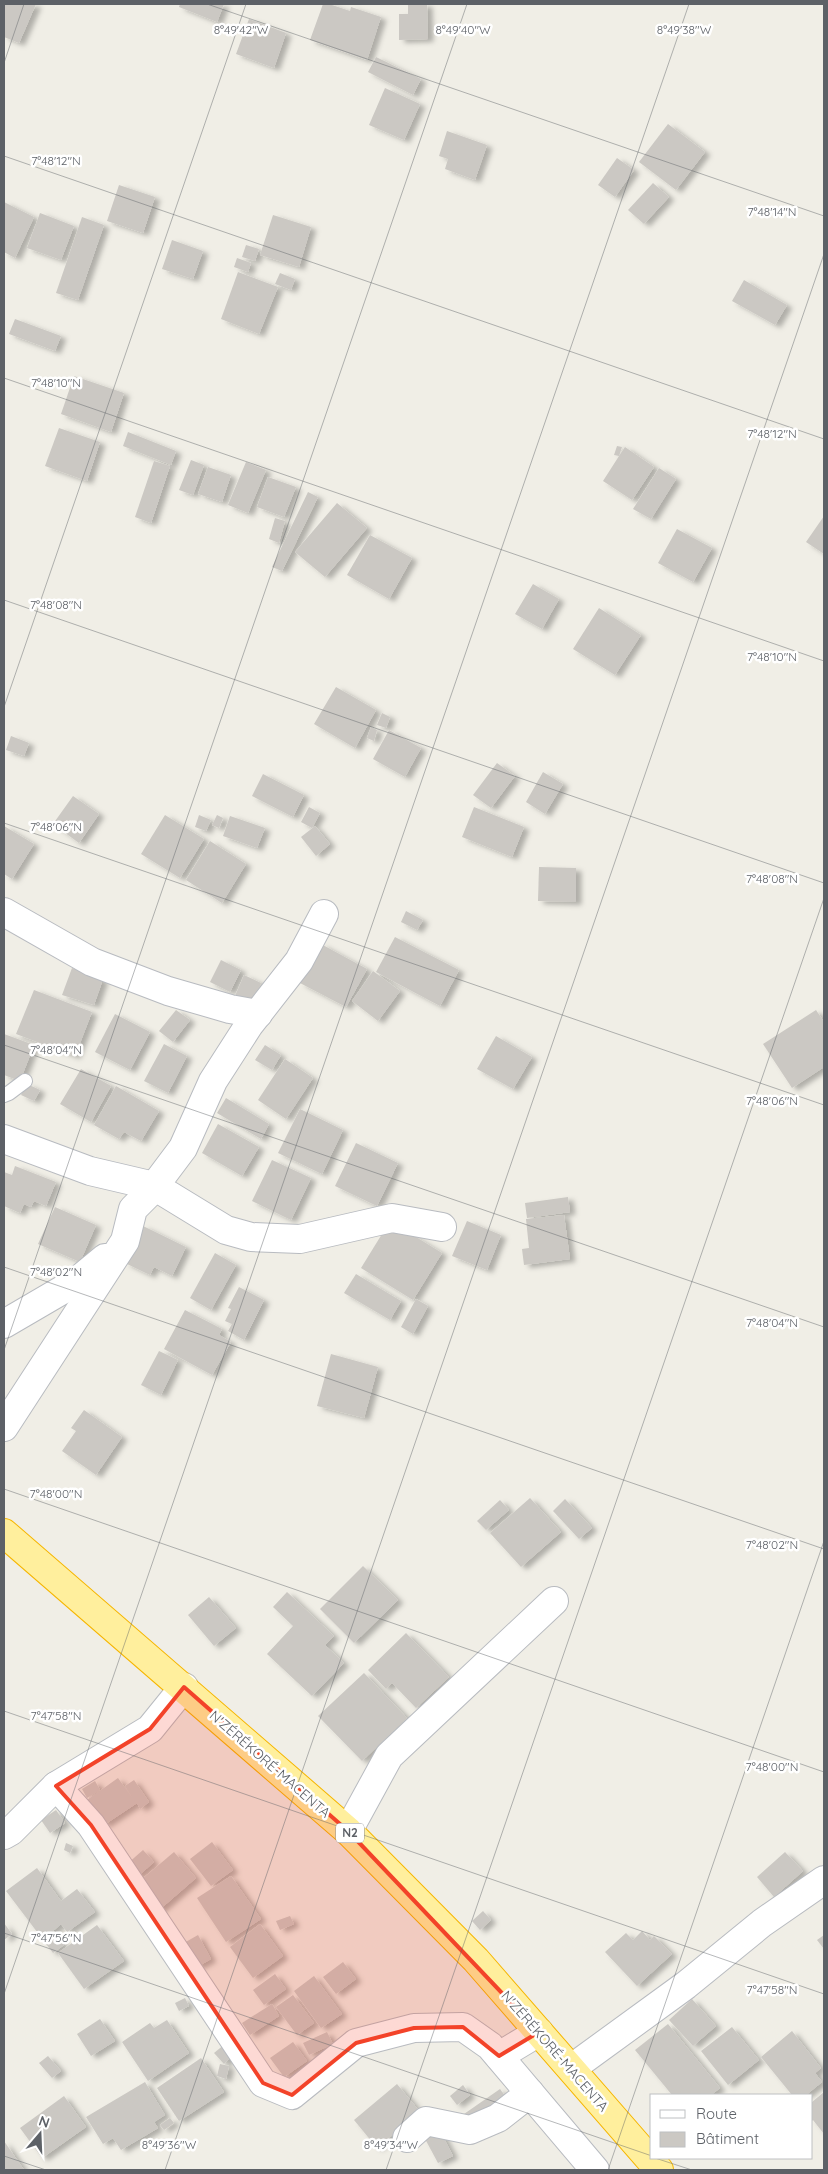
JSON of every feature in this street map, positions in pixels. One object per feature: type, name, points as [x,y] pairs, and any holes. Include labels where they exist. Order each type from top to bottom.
[{"type":"highway","name":"N'ZÉRÉKORÉ-MACENTA","points":[[4,1533],[348,1831],[476,1960],[659,2170]]},
{"type":"street","points":[[4,912],[92,962],[168,991],[230,1009],[258,1014]]},
{"type":"street","points":[[4,1427],[125,1241],[133,1209],[154,1186],[183,1148],[213,1081],[258,1014],[299,961],[324,914]]},
{"type":"street","points":[[4,1138],[90,1171],[154,1186],[226,1230],[251,1237],[300,1239],[392,1218],[442,1227]]},
{"type":"street","points":[[4,1324],[76,1282],[125,1241]]},
{"type":"street","points":[[348,1831],[389,1756],[554,1601]]},
{"type":"street","points":[[4,1835],[11,1831],[56,1786],[150,1729],[184,1687]]},
{"type":"street","points":[[56,1786],[91,1824],[263,2084],[292,2095],[356,2043],[414,2028],[463,2027],[490,2046],[595,2170]]},
{"type":"street","points":[[572,2068],[686,1985],[762,1923],[824,1880]]},
{"type":"street","points":[[499,2056],[540,2032]]},
{"type":"street","points":[[407,2138],[426,2121],[470,2130],[498,2118],[530,2093]]},
{"type":"lane","points":[[4,1095],[25,1081]]},
{"type":"highlighted area","points":[[184,1687],[348,1831],[539,2032],[499,2056],[463,2027],[414,2028],[356,2043],[292,2095],[263,2083],[91,1825],[56,1786],[150,1729]]},
{"type":"building","points":[[4,4],[36,4],[19,43],[4,37]]},
{"type":"building","points":[[180,4],[224,4],[217,22],[179,7]]},
{"type":"building","points":[[323,4],[329,4],[350,11],[351,7],[381,17],[367,60],[310,40]]},
{"type":"building","points":[[408,4],[427,4],[428,39],[399,40],[399,14],[408,14]]},
{"type":"building","points":[[249,19],[286,33],[274,68],[236,54]]},
{"type":"building","points":[[376,57],[421,79],[413,95],[368,72]]},
{"type":"building","points":[[385,88],[420,104],[404,140],[369,125]]},
{"type":"building","points":[[668,124],[705,152],[676,190],[639,162]]},
{"type":"building","points":[[447,131],[487,145],[475,180],[445,169],[448,159],[439,156]]},
{"type":"building","points":[[617,158],[634,170],[615,197],[598,185]]},
{"type":"building","points":[[653,183],[669,197],[644,224],[628,210]]},
{"type":"building","points":[[119,185],[155,197],[143,233],[107,221]]},
{"type":"building","points":[[4,202],[34,217],[15,258],[4,252]]},
{"type":"building","points":[[40,213],[74,226],[61,260],[27,248]]},
{"type":"building","points":[[273,215],[311,227],[299,267],[260,255]]},
{"type":"building","points":[[82,217],[104,225],[78,300],[56,293]]},
{"type":"building","points":[[172,240],[203,251],[193,279],[162,269]]},
{"type":"building","points":[[246,245],[259,249],[255,261],[242,257]]},
{"type":"building","points":[[237,258],[251,263],[248,272],[234,267]]},
{"type":"building","points":[[238,272],[278,287],[259,334],[221,319]]},
{"type":"building","points":[[280,273],[295,279],[291,290],[275,284]]},
{"type":"building","points":[[744,280],[787,305],[775,325],[732,301]]},
{"type":"building","points":[[15,319],[61,336],[55,351],[9,334]]},
{"type":"building","points":[[74,376],[124,393],[111,432],[61,414]]},
{"type":"building","points":[[59,428],[100,442],[87,481],[45,466]]},
{"type":"building","points":[[128,432],[176,451],[171,465],[123,446]]},
{"type":"building","points":[[617,446],[622,447],[619,456],[614,455]]},
{"type":"building","points":[[625,447],[654,467],[632,500],[603,481]]},
{"type":"building","points":[[191,460],[204,465],[193,495],[179,490]]},
{"type":"building","points":[[154,461],[170,466],[151,523],[135,517]]},
{"type":"building","points":[[246,462],[266,470],[248,513],[228,505]]},
{"type":"building","points":[[208,467],[231,475],[222,502],[198,494]]},
{"type":"building","points":[[659,468],[676,479],[651,519],[633,509]]},
{"type":"building","points":[[268,477],[296,487],[284,517],[257,507]]},
{"type":"building","points":[[308,492],[318,497],[282,571],[272,567]]},
{"type":"building","points":[[337,503],[367,528],[325,577],[295,552]]},
{"type":"building","points":[[824,516],[824,554],[806,542]]},
{"type":"building","points":[[275,518],[285,521],[279,543],[269,539]]},
{"type":"building","points":[[677,529],[712,548],[693,582],[658,563]]},
{"type":"building","points":[[370,535],[412,558],[389,599],[347,575]]},
{"type":"building","points":[[533,584],[559,599],[542,629],[515,614]]},
{"type":"building","points":[[599,608],[641,635],[615,675],[573,649]]},
{"type":"building","points":[[336,687],[376,710],[355,748],[314,724]]},
{"type":"building","points":[[382,713],[390,717],[386,728],[377,725]]},
{"type":"building","points":[[371,727],[377,730],[374,741],[367,738]]},
{"type":"building","points":[[389,730],[421,748],[405,777],[373,759]]},
{"type":"building","points":[[11,736],[29,743],[24,756],[6,750]]},
{"type":"building","points":[[497,763],[515,776],[491,808],[473,795]]},
{"type":"building","points":[[543,772],[563,784],[545,814],[526,802]]},
{"type":"building","points":[[263,774],[304,795],[293,817],[252,796]]},
{"type":"building","points":[[73,796],[99,814],[79,843],[53,824]]},
{"type":"building","points":[[309,807],[320,813],[312,828],[301,822]]},
{"type":"building","points":[[474,807],[524,827],[512,857],[462,837]]},
{"type":"building","points":[[165,815],[204,839],[180,878],[141,854]]},
{"type":"building","points":[[199,815],[211,820],[206,831],[195,827]]},
{"type":"building","points":[[217,815],[223,818],[219,828],[212,825]]},
{"type":"building","points":[[230,816],[265,828],[257,848],[223,836]]},
{"type":"building","points":[[4,826],[34,844],[12,879],[4,874]]},
{"type":"building","points":[[315,826],[330,844],[316,856],[301,837]]},
{"type":"building","points":[[210,841],[246,864],[222,903],[186,880]]},
{"type":"building","points":[[539,867],[576,868],[576,902],[538,901]]},
{"type":"building","points":[[406,911],[423,920],[417,930],[401,922]]},
{"type":"building","points":[[395,937],[459,970],[440,1006],[376,972]]},
{"type":"building","points":[[321,944],[367,969],[346,1007],[300,983]]},
{"type":"building","points":[[221,960],[241,970],[230,992],[210,982]]},
{"type":"building","points":[[72,968],[103,979],[94,1005],[62,995]]},
{"type":"building","points":[[373,971],[400,991],[378,1021],[352,1001]]},
{"type":"building","points":[[244,975],[261,983],[253,1004],[235,996]]},
{"type":"building","points":[[34,990],[92,1012],[75,1056],[16,1034]]},
{"type":"building","points":[[176,1010],[190,1020],[173,1042],[159,1031]]},
{"type":"building","points":[[816,1010],[824,1022],[824,1067],[792,1088],[763,1044]]},
{"type":"building","points":[[115,1014],[150,1032],[130,1070],[95,1052]]},
{"type":"building","points":[[4,1034],[34,1045],[20,1081],[4,1075]]},
{"type":"building","points":[[496,1036],[532,1057],[513,1089],[477,1069]]},
{"type":"building","points":[[164,1044],[187,1056],[168,1093],[144,1081]]},
{"type":"building","points":[[265,1045],[281,1055],[272,1070],[255,1060]]},
{"type":"building","points":[[285,1059],[313,1078],[286,1119],[258,1100]]},
{"type":"building","points":[[81,1069],[111,1086],[91,1122],[60,1104]]},
{"type":"building","points":[[27,1084],[40,1090],[34,1101],[21,1095]]},
{"type":"building","points":[[116,1086],[159,1111],[141,1141],[124,1132],[119,1139],[94,1125]]},
{"type":"building","points":[[226,1098],[269,1124],[261,1139],[217,1113]]},
{"type":"building","points":[[300,1109],[343,1130],[322,1174],[278,1153]]},
{"type":"building","points":[[218,1124],[259,1147],[242,1176],[202,1153]]},
{"type":"building","points":[[356,1143],[398,1163],[377,1206],[335,1186]]},
{"type":"building","points":[[272,1160],[311,1178],[291,1220],[252,1201]]},
{"type":"building","points":[[15,1166],[56,1182],[46,1206],[34,1201],[31,1207],[24,1204],[20,1213],[4,1206],[4,1172],[12,1175]]},
{"type":"building","points":[[568,1197],[570,1212],[527,1218],[525,1203]]},
{"type":"building","points":[[55,1207],[96,1225],[80,1262],[38,1244]]},
{"type":"building","points":[[564,1215],[570,1259],[524,1265],[522,1249],[529,1248],[526,1219]]},
{"type":"building","points":[[390,1221],[442,1253],[413,1300],[361,1268]]},
{"type":"building","points":[[467,1221],[501,1235],[487,1270],[452,1256]]},
{"type":"building","points":[[143,1226],[186,1247],[172,1276],[154,1267],[150,1275],[125,1263]]},
{"type":"building","points":[[215,1253],[236,1265],[211,1310],[190,1298]]},
{"type":"building","points":[[356,1274],[401,1301],[390,1320],[344,1293]]},
{"type":"building","points":[[239,1287],[264,1300],[244,1340],[228,1331],[232,1324],[225,1321],[231,1309],[228,1308]]},
{"type":"building","points":[[416,1299],[428,1306],[413,1334],[401,1327]]},
{"type":"building","points":[[185,1310],[222,1329],[219,1335],[231,1342],[212,1375],[164,1349]]},
{"type":"building","points":[[159,1351],[178,1360],[161,1395],[141,1385]]},
{"type":"building","points":[[331,1354],[378,1367],[364,1418],[317,1406]]},
{"type":"building","points":[[84,1410],[122,1437],[96,1475],[62,1451],[76,1431],[71,1428]]},
{"type":"building","points":[[530,1498],[561,1532],[521,1567],[490,1533]]},
{"type":"building","points":[[565,1499],[592,1528],[579,1539],[553,1511]]},
{"type":"building","points":[[500,1500],[509,1510],[486,1530],[477,1521]]},
{"type":"building","points":[[363,1566],[398,1600],[354,1643],[320,1609]]},
{"type":"building","points":[[287,1592],[334,1636],[325,1645],[344,1663],[312,1696],[267,1654],[293,1626],[273,1607]]},
{"type":"building","points":[[209,1597],[236,1628],[214,1646],[188,1615]]},
{"type":"building","points":[[406,1633],[449,1677],[416,1708],[392,1683],[386,1689],[368,1670]]},
{"type":"building","points":[[364,1673],[407,1718],[362,1761],[318,1716]]},
{"type":"building","points":[[118,1778],[135,1802],[125,1786],[134,1780],[149,1802],[140,1809],[137,1803],[104,1825],[87,1800]]},
{"type":"building","points":[[95,1781],[100,1790],[87,1798],[82,1789]]},
{"type":"building","points":[[56,1810],[65,1823],[50,1833],[41,1820]]},
{"type":"building","points":[[212,1842],[233,1870],[211,1886],[190,1859]]},
{"type":"building","points":[[66,1843],[73,1846],[70,1853],[64,1850]]},
{"type":"building","points":[[143,1850],[154,1862],[137,1877],[126,1865]]},
{"type":"building","points":[[174,1852],[196,1878],[158,1911],[135,1885]]},
{"type":"building","points":[[785,1852],[803,1871],[774,1897],[757,1877]]},
{"type":"building","points":[[37,1868],[61,1901],[77,1889],[95,1912],[67,1932],[61,1924],[53,1931],[64,1945],[53,1953],[6,1891]]},
{"type":"building","points":[[231,1876],[261,1919],[226,1942],[197,1898]]},
{"type":"building","points":[[483,1911],[491,1920],[480,1930],[472,1921]]},
{"type":"building","points":[[290,1916],[294,1924],[280,1930],[276,1921]]},
{"type":"building","points":[[4,1923],[12,1934],[4,1940]]},
{"type":"building","points":[[260,1924],[283,1956],[253,1978],[230,1947]]},
{"type":"building","points":[[97,1925],[124,1961],[84,1989],[58,1953]]},
{"type":"building","points":[[642,1931],[650,1940],[654,1936],[672,1954],[637,1986],[605,1952],[626,1933],[633,1940]]},
{"type":"building","points":[[198,1935],[211,1959],[197,1967],[184,1943]]},
{"type":"building","points":[[824,1935],[824,1949],[817,1940]]},
{"type":"building","points":[[343,1962],[356,1979],[336,1994],[323,1977]]},
{"type":"building","points":[[275,1974],[286,1989],[264,2005],[253,1990]]},
{"type":"building","points":[[314,1976],[342,2014],[321,2028],[294,1991]]},
{"type":"building","points":[[293,1995],[314,2023],[297,2035],[276,2007]]},
{"type":"building","points":[[185,1998],[189,2006],[179,2011],[175,2003]]},
{"type":"building","points":[[692,1999],[716,2026],[693,2046],[669,2020]]},
{"type":"building","points":[[272,2004],[279,2016],[250,2035],[242,2023]]},
{"type":"building","points":[[100,2019],[115,2041],[91,2056],[77,2034]]},
{"type":"building","points":[[167,2020],[189,2053],[148,2081],[122,2042],[150,2023],[154,2028]]},
{"type":"building","points":[[668,2024],[720,2088],[712,2094],[671,2094],[635,2050]]},
{"type":"building","points":[[732,2027],[759,2060],[728,2085],[701,2051]]},
{"type":"building","points":[[792,2031],[821,2068],[815,2073],[822,2082],[807,2094],[791,2094],[761,2057]]},
{"type":"building","points":[[327,2032],[333,2044],[309,2055],[303,2043]]},
{"type":"building","points":[[293,2042],[307,2061],[284,2077],[270,2058]]},
{"type":"building","points":[[225,2044],[234,2054],[224,2064],[214,2053]]},
{"type":"building","points":[[48,2056],[61,2071],[52,2078],[39,2063]]},
{"type":"building","points":[[201,2058],[224,2092],[179,2121],[157,2088]]},
{"type":"building","points":[[220,2064],[229,2066],[226,2079],[217,2076]]},
{"type":"building","points":[[145,2082],[165,2115],[154,2122],[158,2128],[121,2150],[113,2138],[103,2144],[86,2117]]},
{"type":"building","points":[[397,2084],[420,2112],[377,2148],[354,2120]]},
{"type":"building","points":[[463,2085],[470,2095],[457,2105],[450,2096]]},
{"type":"building","points":[[500,2089],[508,2100],[472,2125],[464,2114]]},
{"type":"building","points":[[824,2092],[824,2134],[813,2120],[813,2101]]},
{"type":"building","points":[[64,2096],[86,2127],[42,2158],[20,2128]]},
{"type":"building","points":[[170,2118],[174,2123],[164,2130],[160,2125]]},
{"type":"building","points":[[439,2129],[453,2156],[438,2163],[424,2137]]},
{"type":"building","points":[[4,2141],[24,2170],[4,2170]]}]
